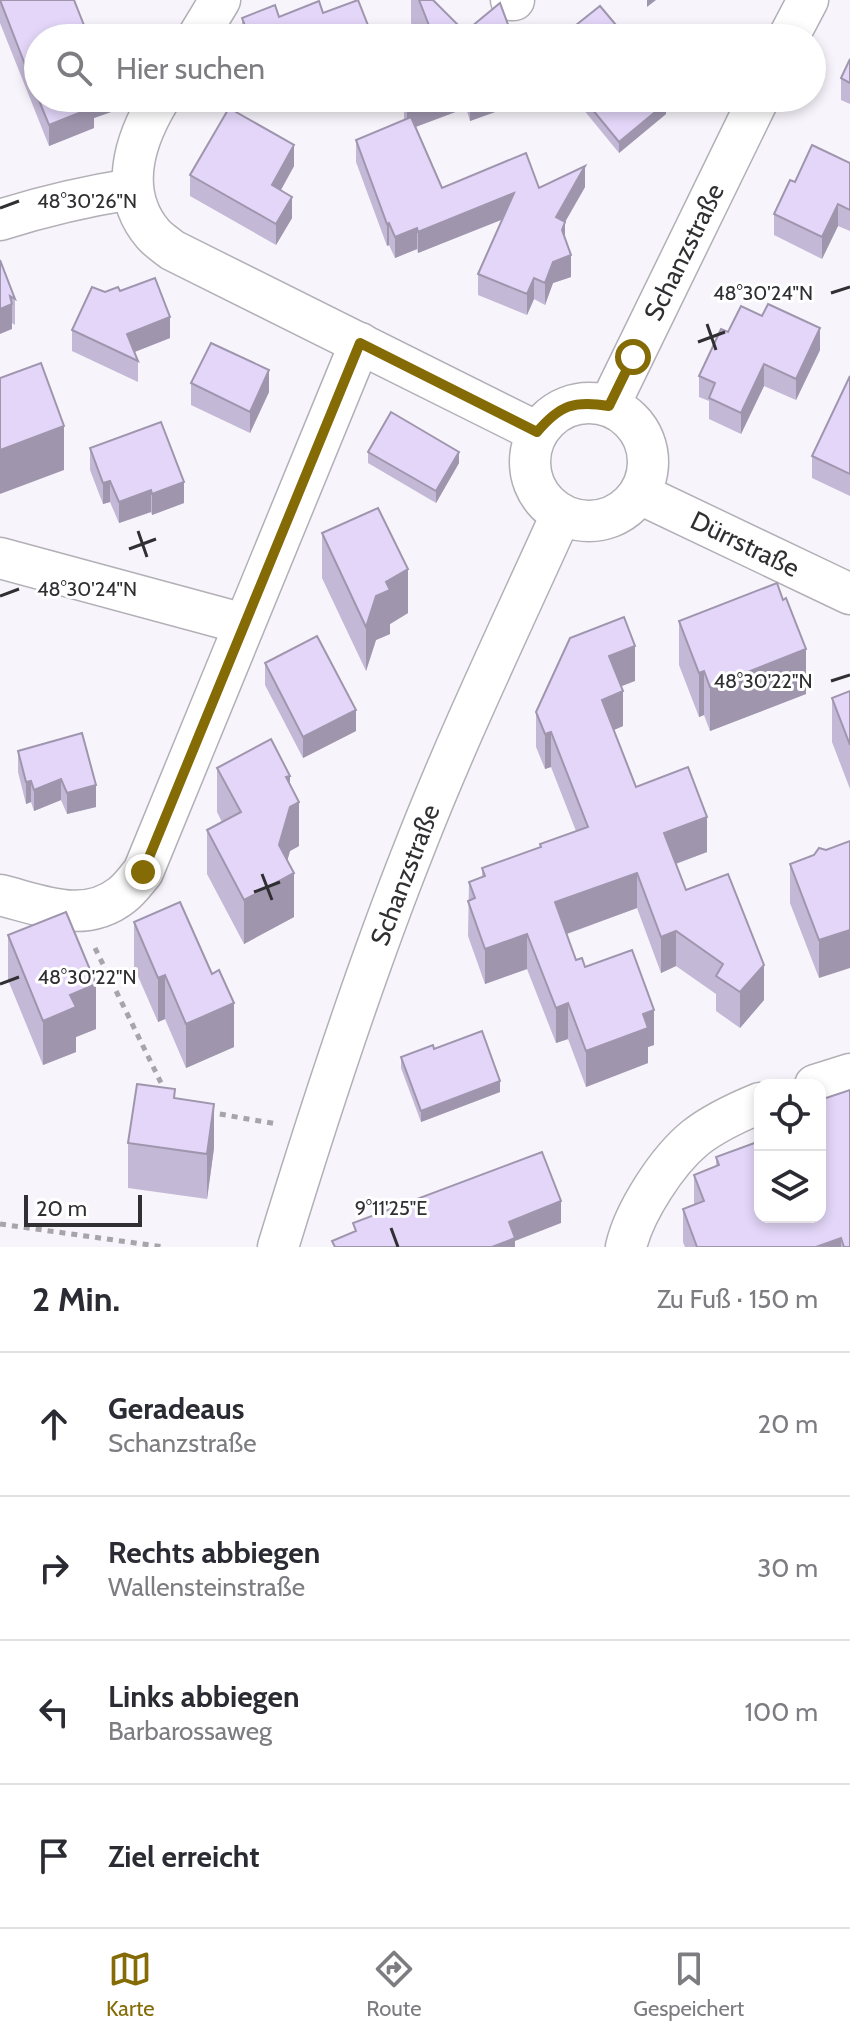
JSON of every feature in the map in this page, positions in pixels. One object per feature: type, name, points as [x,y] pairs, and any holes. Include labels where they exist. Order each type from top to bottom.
[{"type":"street","points":[[205,24],[220,0]]},
{"type":"street","points":[[795,24],[808,0]]},
{"type":"street","points":[[153,112],[138,143],[132,167],[132,189],[140,212],[153,233],[172,250],[537,432]]},
{"type":"street","name":"Schanzstraße","points":[[609,406],[752,112]]},
{"type":"street","points":[[0,220],[42,207],[132,189]]},
{"type":"street","points":[[0,895],[57,910],[80,912],[103,907],[123,895],[143,872],[360,343]]},
{"type":"street","points":[[588,403],[609,406],[627,416],[641,432],[648,463],[640,494],[618,514],[590,522],[561,515],[542,500],[531,479],[529,455],[537,432],[550,416],[569,406],[588,403]]},
{"type":"street","name":"Dürrstraße","points":[[640,494],[850,594]]},
{"type":"street","name":"Schanzstraße","points":[[278,1247],[359,993],[414,848],[468,718],[561,515]]},
{"type":"street","points":[[0,558],[244,624]]},
{"type":"street","points":[[826,1082],[850,1074]]},
{"type":"street","points":[[626,1247],[629,1234],[659,1176],[694,1139],[731,1115],[754,1105]]},
{"type":"path","points":[[80,912],[172,1105]]},
{"type":"path","points":[[200,1110],[313,1131]]},
{"type":"path","points":[[0,1224],[164,1247]]},
{"type":"building","points":[[0,0],[74,0],[83,24],[24,24],[24,62]]},
{"type":"building","points":[[358,0],[367,24],[244,24],[242,18],[275,5],[279,17],[319,1],[323,13]]},
{"type":"building","points":[[419,0],[433,0],[457,24],[428,24]]},
{"type":"building","points":[[500,3],[508,24],[475,24]]},
{"type":"building","points":[[600,6],[615,24],[577,24]]},
{"type":"building","points":[[850,59],[850,83],[841,78]]},
{"type":"building","points":[[44,112],[82,112],[49,125]]},
{"type":"building","points":[[227,112],[236,112],[294,145],[272,185],[292,197],[276,224],[190,175]]},
{"type":"building","points":[[594,112],[655,112],[619,142]]},
{"type":"building","points":[[411,117],[442,188],[526,153],[539,188],[585,166],[556,217],[565,222],[562,230],[571,255],[553,262],[545,283],[534,278],[527,294],[478,274],[514,193],[418,232],[417,228],[395,237],[387,224],[356,140]]},
{"type":"building","points":[[812,145],[850,163],[850,210],[838,204],[822,237],[774,214],[790,180],[795,182]]},
{"type":"building","points":[[0,260],[15,299],[10,296],[12,304],[0,309]]},
{"type":"building","points":[[155,278],[170,317],[127,334],[138,361],[72,330],[92,287],[105,292],[118,287],[120,291]]},
{"type":"building","points":[[768,304],[820,328],[796,379],[764,364],[741,413],[709,398],[715,383],[699,376],[721,329],[728,332],[741,306],[762,316]]},
{"type":"building","points":[[211,343],[269,370],[250,412],[191,383]]},
{"type":"building","points":[[41,363],[64,426],[0,450],[0,378]]},
{"type":"building","points":[[850,376],[850,474],[812,456]]},
{"type":"building","points":[[391,412],[459,452],[436,491],[368,452]]},
{"type":"building","points":[[161,422],[184,482],[119,502],[110,481],[103,483],[90,448]]},
{"type":"building","points":[[378,508],[408,569],[386,582],[390,590],[376,596],[366,627],[322,533]]},
{"type":"building","points":[[777,583],[806,649],[710,687],[704,671],[699,673],[679,621]]},
{"type":"building","points":[[624,617],[635,646],[609,656],[623,691],[602,700],[636,787],[688,767],[707,817],[664,833],[686,890],[728,874],[764,965],[740,992],[716,976],[723,964],[676,931],[661,937],[637,873],[555,902],[576,960],[582,958],[585,967],[632,950],[654,1010],[643,1014],[648,1028],[586,1051],[568,1003],[556,1008],[527,934],[485,949],[468,901],[475,898],[469,882],[485,876],[482,868],[588,827],[551,732],[545,734],[536,712],[570,638]]},
{"type":"building","points":[[317,636],[356,710],[303,737],[265,663]]},
{"type":"building","points":[[850,691],[850,745],[832,698]]},
{"type":"building","points":[[82,733],[96,785],[67,793],[61,779],[34,790],[31,781],[26,782],[18,751]]},
{"type":"building","points":[[271,739],[299,802],[290,807],[279,845],[294,873],[244,900],[207,830],[241,812],[217,768]]},
{"type":"building","points":[[850,841],[850,930],[819,940],[790,864],[814,855],[819,848],[826,850]]},
{"type":"building","points":[[180,902],[212,974],[219,970],[234,1003],[186,1024],[165,975],[158,978],[134,922]]},
{"type":"building","points":[[66,912],[96,984],[70,995],[76,1007],[43,1021],[8,935]]},
{"type":"building","points":[[482,1031],[500,1081],[421,1111],[401,1057],[433,1045],[434,1049]]},
{"type":"building","points":[[137,1084],[175,1089],[174,1098],[214,1104],[207,1154],[128,1143]]},
{"type":"building","points":[[850,1090],[850,1247],[844,1247],[841,1238],[816,1247],[697,1247],[683,1209],[704,1201],[694,1175],[719,1165],[716,1157],[754,1143],[754,1223],[826,1223],[826,1098]]},
{"type":"building","points":[[542,1152],[561,1201],[509,1222],[515,1238],[492,1247],[335,1247],[332,1241],[356,1231],[353,1223]]},
{"type":"route","points":[[143,872],[360,343],[537,432],[550,416],[569,406],[588,403],[609,406],[633,357]]}]
